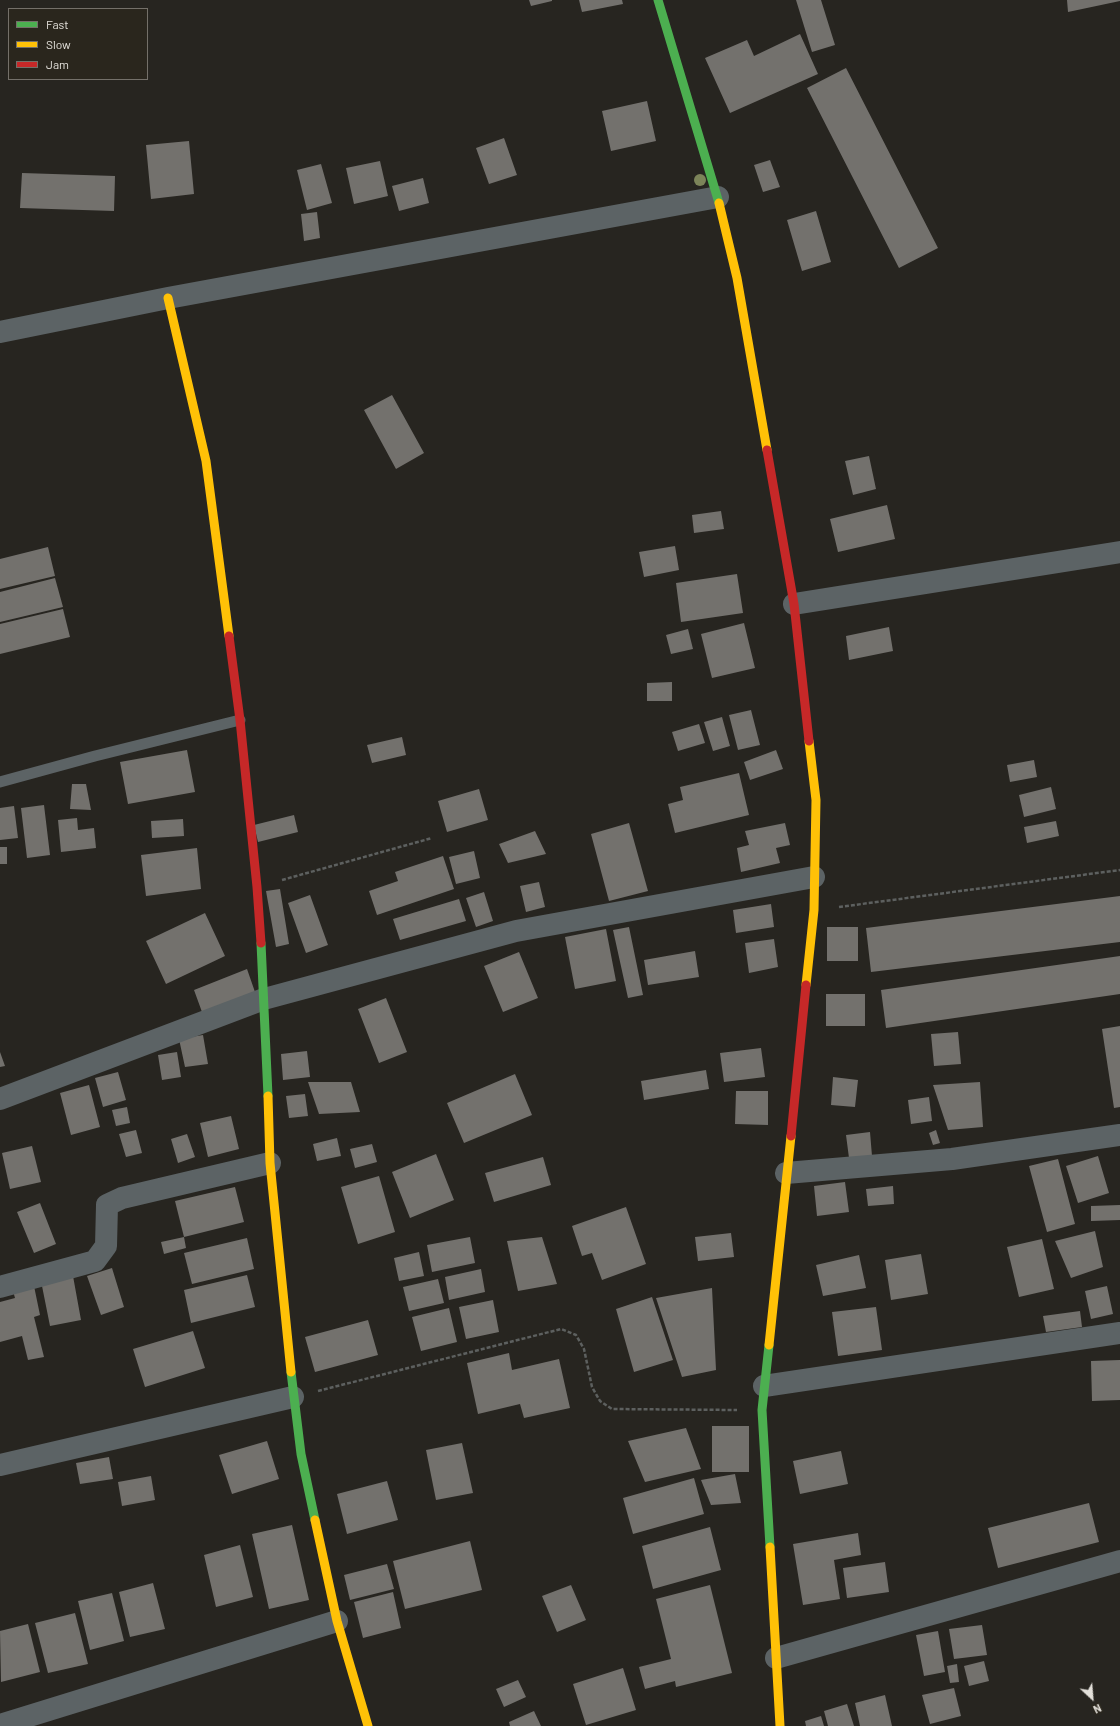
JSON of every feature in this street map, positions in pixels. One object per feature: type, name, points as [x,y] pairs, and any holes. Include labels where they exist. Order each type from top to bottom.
[{"type":"street","points":[[658,0],[718,197],[737,278],[794,604],[816,800],[814,910],[762,1410],[780,1726]]},
{"type":"street","points":[[0,332],[168,298],[718,197]]},
{"type":"street","points":[[168,298],[206,461],[240,720],[257,887],[264,999],[270,1163],[293,1397],[301,1454],[337,1621],[368,1726]]},
{"type":"street","points":[[794,604],[1120,552]]},
{"type":"street","points":[[0,1099],[264,999],[516,932],[814,877]]},
{"type":"street","points":[[786,1172],[952,1159],[1120,1135]]},
{"type":"street","points":[[0,1287],[95,1261],[106,1246],[107,1206],[122,1198],[270,1163]]},
{"type":"street","points":[[764,1386],[1120,1333]]},
{"type":"street","points":[[0,1465],[293,1397]]},
{"type":"street","points":[[776,1658],[1120,1561]]},
{"type":"street","points":[[0,1724],[337,1621]]},
{"type":"lane","points":[[0,782],[95,756],[240,720]]},
{"type":"path","points":[[257,887],[432,838]]},
{"type":"path","points":[[814,910],[1120,870]]},
{"type":"path","points":[[293,1397],[561,1329],[576,1335],[584,1349],[592,1388],[600,1401],[612,1409],[762,1410]]},
{"type":"building","points":[[529,0],[552,0],[552,1],[531,6]]},
{"type":"building","points":[[579,0],[622,0],[623,4],[582,12]]},
{"type":"building","points":[[796,0],[821,0],[835,45],[812,52]]},
{"type":"building","points":[[1067,0],[1120,0],[1120,1],[1068,12]]},
{"type":"building","points":[[800,34],[818,74],[730,113],[705,58],[747,40],[754,56]]},
{"type":"building","points":[[846,68],[938,248],[899,268],[807,88]]},
{"type":"building","points":[[647,101],[656,141],[611,151],[602,111]]},
{"type":"building","points":[[504,138],[517,175],[489,184],[476,148]]},
{"type":"building","points":[[189,141],[194,194],[151,199],[146,145]]},
{"type":"building","points":[[770,160],[780,187],[763,192],[754,165]]},
{"type":"building","points":[[380,161],[388,196],[354,204],[346,168]]},
{"type":"building","points":[[321,164],[332,203],[307,210],[297,170]]},
{"type":"building","points":[[22,173],[115,176],[114,211],[20,208]]},
{"type":"building","points":[[423,178],[429,203],[399,211],[392,186]]},
{"type":"building","points":[[816,211],[831,262],[802,271],[787,220]]},
{"type":"building","points":[[317,212],[320,238],[304,241],[301,214]]},
{"type":"building","points":[[392,395],[424,453],[396,469],[364,410]]},
{"type":"building","points":[[869,456],[876,489],[853,495],[845,461]]},
{"type":"building","points":[[887,505],[895,539],[838,552],[830,519]]},
{"type":"building","points":[[721,511],[724,529],[694,533],[692,515]]},
{"type":"building","points":[[675,546],[679,570],[644,577],[639,552]]},
{"type":"building","points":[[48,547],[55,576],[0,589],[0,559]]},
{"type":"building","points":[[737,574],[743,613],[681,622],[676,583]]},
{"type":"building","points":[[55,578],[63,607],[0,622],[0,592]]},
{"type":"building","points":[[63,609],[70,637],[0,654],[0,624]]},
{"type":"building","points":[[744,623],[755,668],[712,678],[701,634]]},
{"type":"building","points":[[889,627],[893,651],[849,660],[846,636]]},
{"type":"building","points":[[688,629],[693,649],[671,654],[666,635]]},
{"type":"building","points":[[672,682],[672,701],[647,701],[647,683]]},
{"type":"building","points":[[751,710],[760,745],[738,750],[729,715]]},
{"type":"building","points":[[722,717],[730,746],[713,751],[704,722]]},
{"type":"building","points":[[699,724],[705,743],[678,751],[672,732]]},
{"type":"building","points":[[402,737],[406,755],[372,763],[367,745]]},
{"type":"building","points":[[187,750],[195,792],[128,804],[120,762]]},
{"type":"building","points":[[776,750],[783,769],[750,780],[744,762]]},
{"type":"building","points":[[1034,760],[1037,777],[1010,782],[1007,765]]},
{"type":"building","points":[[739,773],[749,815],[675,833],[668,804],[683,800],[680,787]]},
{"type":"building","points":[[72,784],[86,784],[91,810],[70,809]]},
{"type":"building","points":[[1051,787],[1056,809],[1024,817],[1019,795]]},
{"type":"building","points":[[479,789],[488,820],[447,832],[438,801]]},
{"type":"building","points":[[44,805],[50,855],[27,858],[21,808]]},
{"type":"building","points":[[14,806],[18,838],[0,840],[0,808]]},
{"type":"building","points":[[294,815],[298,832],[258,842],[254,825]]},
{"type":"building","points":[[77,818],[78,830],[94,828],[96,848],[61,852],[58,820]]},
{"type":"building","points":[[183,819],[184,836],[152,838],[151,821]]},
{"type":"building","points":[[1056,821],[1059,836],[1027,843],[1024,827]]},
{"type":"building","points":[[629,823],[648,891],[609,901],[591,834]]},
{"type":"building","points":[[785,823],[790,845],[776,848],[780,863],[741,872],[737,848],[749,845],[745,831]]},
{"type":"building","points":[[535,831],[546,854],[508,863],[499,844]]},
{"type":"building","points":[[0,847],[7,847],[7,864],[0,864]]},
{"type":"building","points":[[197,848],[201,889],[146,896],[141,855]]},
{"type":"building","points":[[474,851],[480,878],[456,884],[449,857]]},
{"type":"building","points":[[443,856],[454,889],[377,915],[369,891],[398,881],[395,872]]},
{"type":"building","points":[[539,882],[545,907],[526,912],[520,886]]},
{"type":"building","points":[[280,889],[289,944],[276,947],[266,891]]},
{"type":"building","points":[[484,892],[493,921],[476,927],[466,898]]},
{"type":"building","points":[[310,895],[328,945],[306,953],[288,903]]},
{"type":"building","points":[[1120,896],[1120,942],[871,972],[866,928]]},
{"type":"building","points":[[459,899],[466,921],[400,940],[393,919]]},
{"type":"building","points":[[771,904],[774,927],[736,933],[733,910]]},
{"type":"building","points":[[205,913],[225,956],[166,984],[146,941]]},
{"type":"building","points":[[629,927],[643,995],[628,998],[613,930]]},
{"type":"building","points":[[827,927],[858,927],[858,961],[827,961]]},
{"type":"building","points":[[606,929],[616,981],[575,989],[565,937]]},
{"type":"building","points":[[774,939],[778,967],[749,973],[745,943]]},
{"type":"building","points":[[695,951],[699,977],[648,985],[644,960]]},
{"type":"building","points":[[519,952],[538,998],[503,1012],[484,966]]},
{"type":"building","points":[[1120,956],[1120,994],[886,1028],[881,990]]},
{"type":"building","points":[[247,969],[255,992],[202,1012],[194,990]]},
{"type":"building","points":[[826,994],[865,994],[865,1026],[826,1026]]},
{"type":"building","points":[[386,998],[407,1052],[379,1063],[358,1009]]},
{"type":"building","points":[[1120,1026],[1120,1107],[1114,1108],[1102,1029]]},
{"type":"building","points":[[958,1032],[961,1064],[934,1066],[931,1034]]},
{"type":"building","points":[[203,1035],[208,1064],[185,1067],[179,1039]]},
{"type":"building","points":[[761,1048],[765,1077],[724,1082],[720,1053]]},
{"type":"building","points":[[307,1051],[310,1077],[283,1080],[281,1054]]},
{"type":"building","points":[[0,1052],[5,1066],[0,1067]]},
{"type":"building","points":[[177,1052],[181,1077],[162,1080],[158,1055]]},
{"type":"building","points":[[706,1070],[709,1089],[644,1100],[641,1081]]},
{"type":"building","points":[[118,1072],[126,1100],[103,1107],[95,1078]]},
{"type":"building","points":[[515,1074],[532,1115],[464,1143],[447,1103]]},
{"type":"building","points":[[833,1077],[858,1080],[855,1107],[831,1105]]},
{"type":"building","points":[[308,1082],[351,1082],[360,1112],[319,1114]]},
{"type":"building","points":[[980,1082],[983,1127],[948,1130],[933,1085]]},
{"type":"building","points":[[89,1085],[100,1127],[71,1135],[60,1093]]},
{"type":"building","points":[[736,1091],[768,1091],[768,1125],[735,1124]]},
{"type":"building","points":[[305,1094],[308,1116],[289,1118],[286,1096]]},
{"type":"building","points":[[929,1097],[932,1121],[911,1124],[908,1100]]},
{"type":"building","points":[[127,1107],[130,1123],[116,1126],[112,1110]]},
{"type":"building","points":[[231,1116],[239,1149],[208,1157],[200,1123]]},
{"type":"building","points":[[136,1130],[142,1153],[126,1157],[119,1134]]},
{"type":"building","points":[[936,1130],[940,1143],[933,1145],[929,1133]]},
{"type":"building","points":[[870,1132],[872,1156],[849,1158],[846,1135]]},
{"type":"building","points":[[187,1134],[195,1157],[178,1163],[171,1139]]},
{"type":"building","points":[[337,1138],[341,1156],[317,1161],[313,1144]]},
{"type":"building","points":[[372,1144],[377,1162],[355,1168],[350,1149]]},
{"type":"building","points":[[32,1146],[41,1182],[10,1189],[2,1153]]},
{"type":"building","points":[[436,1154],[454,1200],[410,1218],[392,1172]]},
{"type":"building","points":[[1098,1156],[1109,1193],[1078,1203],[1066,1166]]},
{"type":"building","points":[[543,1157],[551,1185],[494,1202],[485,1173]]},
{"type":"building","points":[[1058,1159],[1075,1224],[1047,1232],[1029,1166]]},
{"type":"building","points":[[379,1176],[395,1232],[358,1244],[341,1187]]},
{"type":"building","points":[[845,1182],[849,1212],[817,1216],[814,1186]]},
{"type":"building","points":[[893,1186],[894,1204],[868,1206],[866,1189]]},
{"type":"building","points":[[235,1187],[244,1222],[184,1237],[175,1201]]},
{"type":"building","points":[[40,1203],[56,1244],[34,1253],[17,1212]]},
{"type":"building","points":[[1120,1205],[1120,1220],[1091,1221],[1091,1206]]},
{"type":"building","points":[[626,1207],[646,1264],[602,1280],[592,1253],[582,1256],[572,1226]]},
{"type":"building","points":[[1095,1231],[1103,1267],[1071,1278],[1055,1241]]},
{"type":"building","points":[[731,1233],[734,1257],[698,1261],[695,1237]]},
{"type":"building","points":[[184,1237],[186,1248],[164,1254],[161,1242]]},
{"type":"building","points":[[470,1237],[475,1263],[432,1272],[427,1245]]},
{"type":"building","points":[[542,1237],[557,1284],[518,1291],[507,1241]]},
{"type":"building","points":[[247,1238],[254,1269],[192,1284],[184,1253]]},
{"type":"building","points":[[1042,1239],[1054,1289],[1019,1297],[1007,1247]]},
{"type":"building","points":[[419,1252],[424,1276],[399,1281],[394,1258]]},
{"type":"building","points":[[921,1254],[928,1294],[891,1300],[885,1260]]},
{"type":"building","points":[[859,1255],[866,1288],[823,1296],[816,1265]]},
{"type":"building","points":[[112,1268],[124,1307],[101,1315],[87,1276]]},
{"type":"building","points":[[481,1269],[485,1292],[449,1300],[445,1277]]},
{"type":"building","points":[[247,1275],[255,1307],[191,1323],[184,1290]]},
{"type":"building","points":[[73,1276],[81,1320],[50,1326],[41,1281]]},
{"type":"building","points":[[438,1279],[444,1303],[409,1311],[403,1287]]},
{"type":"building","points":[[34,1286],[40,1315],[34,1317],[44,1357],[28,1360],[22,1336],[0,1342],[0,1302],[15,1298],[13,1291]]},
{"type":"building","points":[[1107,1286],[1113,1314],[1091,1319],[1085,1291]]},
{"type":"building","points":[[712,1288],[716,1370],[682,1377],[656,1298]]},
{"type":"building","points":[[652,1297],[673,1360],[634,1372],[616,1309]]},
{"type":"building","points":[[493,1300],[499,1332],[466,1339],[459,1307]]},
{"type":"building","points":[[876,1307],[882,1350],[838,1356],[832,1312]]},
{"type":"building","points":[[449,1308],[457,1342],[421,1351],[412,1317]]},
{"type":"building","points":[[1080,1311],[1082,1327],[1046,1332],[1043,1316]]},
{"type":"building","points":[[368,1320],[378,1355],[315,1372],[305,1337]]},
{"type":"building","points":[[193,1331],[205,1368],[145,1387],[133,1349]]},
{"type":"building","points":[[509,1353],[512,1370],[559,1359],[570,1408],[524,1418],[520,1404],[478,1414],[467,1363]]},
{"type":"building","points":[[1120,1360],[1120,1400],[1092,1401],[1091,1361]]},
{"type":"building","points":[[712,1426],[749,1426],[749,1472],[712,1472]]},
{"type":"building","points":[[686,1428],[701,1469],[645,1482],[628,1441]]},
{"type":"building","points":[[267,1441],[279,1479],[232,1494],[219,1455]]},
{"type":"building","points":[[462,1443],[473,1493],[436,1500],[426,1450]]},
{"type":"building","points":[[841,1451],[848,1484],[800,1494],[793,1461]]},
{"type":"building","points":[[109,1457],[113,1479],[80,1484],[76,1463]]},
{"type":"building","points":[[735,1474],[741,1503],[711,1505],[701,1480]]},
{"type":"building","points":[[151,1476],[155,1500],[122,1506],[118,1482]]},
{"type":"building","points":[[694,1478],[704,1514],[633,1534],[623,1498]]},
{"type":"building","points":[[387,1481],[398,1520],[347,1534],[337,1494]]},
{"type":"building","points":[[1089,1503],[1099,1542],[998,1568],[988,1528]]},
{"type":"building","points":[[292,1525],[309,1600],[269,1609],[252,1534]]},
{"type":"building","points":[[710,1527],[721,1570],[653,1589],[642,1546]]},
{"type":"building","points":[[858,1533],[861,1555],[834,1560],[840,1599],[803,1605],[793,1544]]},
{"type":"building","points":[[470,1541],[482,1590],[405,1609],[393,1561]]},
{"type":"building","points":[[240,1545],[253,1597],[216,1607],[204,1555]]},
{"type":"building","points":[[885,1562],[889,1592],[847,1598],[843,1568]]},
{"type":"building","points":[[387,1564],[394,1589],[350,1600],[344,1575]]},
{"type":"building","points":[[153,1583],[165,1629],[130,1637],[119,1592]]},
{"type":"building","points":[[571,1585],[586,1620],[557,1632],[542,1596]]},
{"type":"building","points":[[710,1585],[732,1673],[676,1687],[675,1681],[645,1689],[639,1667],[671,1659],[656,1599]]},
{"type":"building","points":[[393,1592],[401,1628],[363,1638],[354,1602]]},
{"type":"building","points":[[112,1593],[124,1641],[90,1650],[78,1601]]},
{"type":"building","points":[[75,1613],[88,1664],[48,1673],[35,1623]]},
{"type":"building","points":[[28,1624],[40,1672],[1,1682],[0,1631]]},
{"type":"building","points":[[982,1625],[987,1655],[954,1659],[949,1629]]},
{"type":"building","points":[[938,1631],[945,1672],[924,1676],[916,1635]]},
{"type":"building","points":[[984,1661],[989,1681],[969,1686],[964,1666]]},
{"type":"building","points":[[957,1664],[959,1682],[950,1683],[947,1666]]},
{"type":"building","points":[[623,1668],[636,1710],[586,1725],[573,1684]]},
{"type":"building","points":[[518,1680],[526,1697],[504,1707],[496,1689]]},
{"type":"building","points":[[954,1688],[961,1716],[930,1724],[922,1695]]},
{"type":"building","points":[[885,1695],[892,1726],[860,1726],[855,1703]]},
{"type":"building","points":[[847,1704],[854,1726],[828,1726],[824,1711]]},
{"type":"building","points":[[534,1711],[541,1726],[510,1726],[509,1722]]},
{"type":"building","points":[[821,1716],[824,1726],[806,1726],[805,1721]]},
{"type":"traffic: fast","points":[[658,0],[719,203]]},
{"type":"traffic: fast","points":[[261,943],[268,1096]]},
{"type":"traffic: fast","points":[[769,1345],[762,1410],[770,1547]]},
{"type":"traffic: fast","points":[[291,1372],[301,1454],[315,1520]]},
{"type":"traffic: slow","points":[[719,203],[737,278],[767,450]]},
{"type":"traffic: slow","points":[[168,298],[206,461],[229,636]]},
{"type":"traffic: slow","points":[[806,985],[814,910],[816,800],[809,741]]},
{"type":"traffic: slow","points":[[268,1096],[270,1163],[291,1372]]},
{"type":"traffic: slow","points":[[769,1345],[791,1136]]},
{"type":"traffic: slow","points":[[315,1520],[337,1621],[368,1726]]},
{"type":"traffic: slow","points":[[770,1547],[780,1726]]},
{"type":"traffic: jam","points":[[767,450],[794,604],[809,741]]},
{"type":"traffic: jam","points":[[229,636],[240,720],[257,887],[261,943]]},
{"type":"traffic: jam","points":[[791,1136],[806,985]]}]
